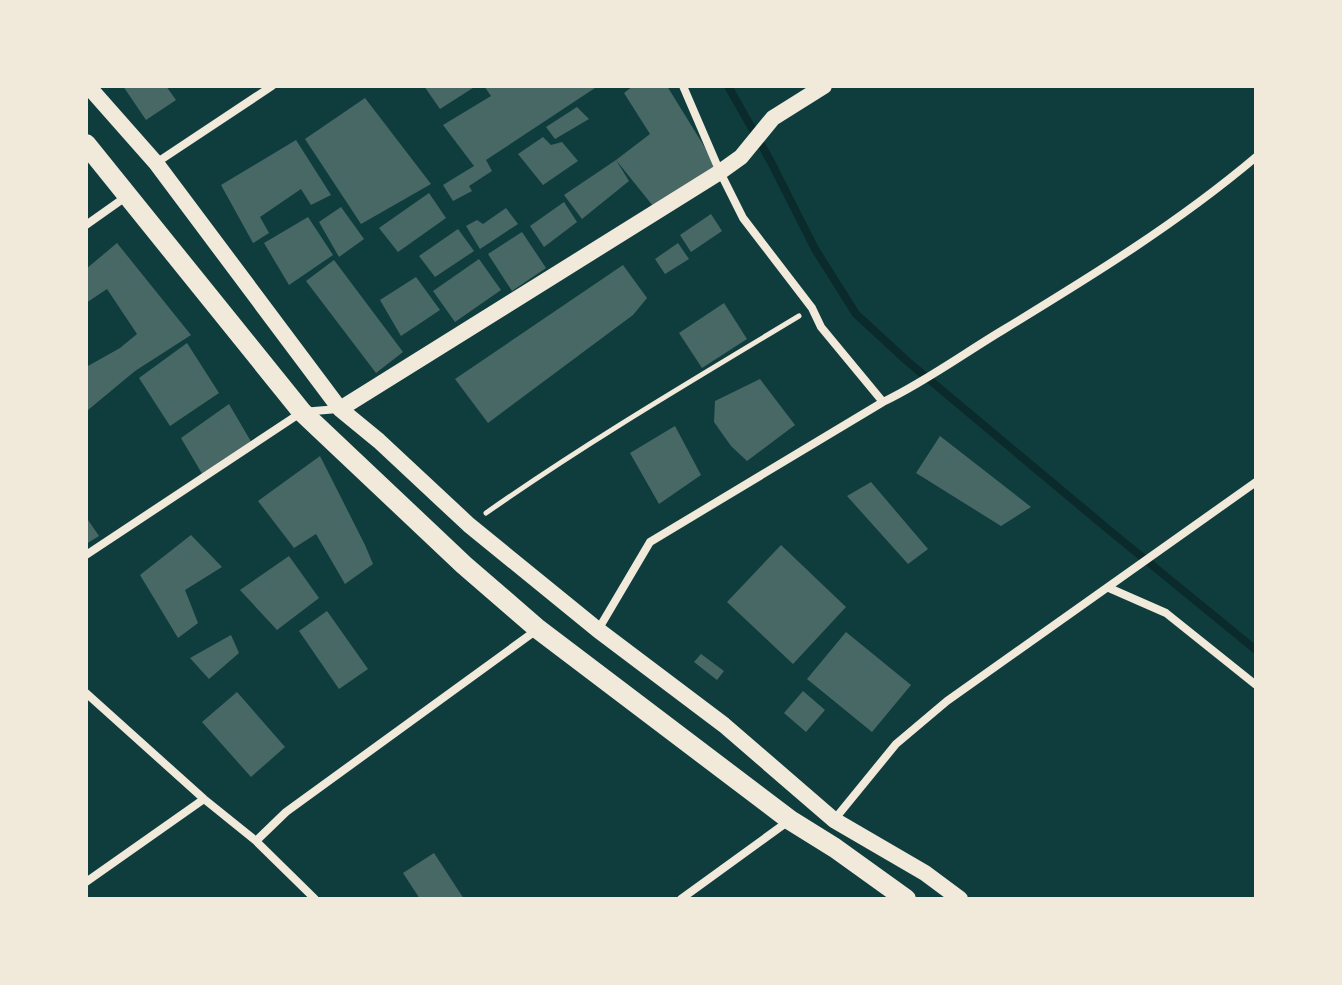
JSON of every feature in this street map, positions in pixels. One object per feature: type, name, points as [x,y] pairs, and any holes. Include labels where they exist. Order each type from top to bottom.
[{"type":"main road","points":[[88,86],[156,163],[340,409],[469,525],[598,630],[724,725],[834,820],[925,873],[960,899]]},
{"type":"main road","points":[[340,409],[720,172],[741,157],[773,118],[824,86]]},
{"type":"main road","points":[[86,144],[302,412],[464,565],[538,629],[790,820],[906,899]]},
{"type":"street","points":[[156,163],[272,86]]},
{"type":"street","points":[[683,86],[743,218],[812,308],[821,327],[883,402]]},
{"type":"street","points":[[598,630],[650,542],[883,402],[910,389],[1111,264],[1256,157]]},
{"type":"street","points":[[86,225],[128,196]]},
{"type":"street","points":[[86,555],[302,412],[340,409]]},
{"type":"street","points":[[834,820],[896,744],[947,701],[1256,482]]},
{"type":"street","points":[[1109,588],[1166,613],[1256,685]]},
{"type":"street","points":[[256,841],[286,812],[538,629]]},
{"type":"street","points":[[86,693],[204,799],[256,841],[315,899]]},
{"type":"street","points":[[86,882],[204,799]]},
{"type":"street","points":[[681,899],[790,820]]},
{"type":"path","points":[[469,525],[578,450],[812,308]]},
{"type":"building","points":[[123,86],[166,86],[176,100],[146,120]]},
{"type":"building","points":[[424,86],[476,86],[440,109]]},
{"type":"building","points":[[484,86],[598,86],[486,160],[492,171],[469,186],[472,191],[453,201],[443,185],[474,166],[443,125],[491,96]]},
{"type":"building","points":[[633,86],[667,86],[720,172],[657,211],[616,160],[650,134],[624,93]]},
{"type":"building","points":[[365,98],[431,184],[361,224],[305,139]]},
{"type":"building","points":[[577,107],[589,119],[555,139],[546,127]]},
{"type":"building","points":[[543,137],[551,145],[562,142],[578,161],[543,185],[518,154]]},
{"type":"building","points":[[296,140],[331,195],[311,205],[301,189],[260,217],[269,233],[253,243],[221,185]]},
{"type":"building","points":[[616,160],[629,181],[582,219],[564,195]]},
{"type":"building","points":[[429,193],[446,218],[398,252],[379,228]]},
{"type":"building","points":[[564,202],[577,222],[544,247],[530,226]]},
{"type":"building","points":[[341,207],[364,239],[339,257],[319,222]]},
{"type":"building","points":[[506,208],[518,224],[480,249],[466,226],[477,220],[483,224]]},
{"type":"building","points":[[711,214],[722,231],[691,252],[680,235]]},
{"type":"building","points":[[308,217],[333,255],[289,285],[264,243]]},
{"type":"building","points":[[458,229],[474,251],[435,277],[419,256]]},
{"type":"building","points":[[522,232],[546,268],[512,291],[488,254]]},
{"type":"building","points":[[117,243],[191,335],[135,371],[88,410],[86,364],[88,366],[120,348],[137,334],[107,289],[86,303],[86,269]]},
{"type":"building","points":[[678,243],[689,259],[665,274],[655,259]]},
{"type":"building","points":[[479,259],[501,290],[455,322],[433,291]]},
{"type":"building","points":[[334,260],[403,352],[376,373],[306,281]]},
{"type":"building","points":[[623,265],[647,298],[633,315],[488,423],[455,379]]},
{"type":"building","points":[[416,277],[440,310],[401,336],[380,300]]},
{"type":"building","points":[[724,303],[747,339],[702,368],[679,333]]},
{"type":"building","points":[[187,343],[219,393],[170,426],[139,378]]},
{"type":"building","points":[[760,379],[795,425],[747,461],[731,446],[714,422],[715,401]]},
{"type":"building","points":[[229,404],[253,445],[204,477],[181,438]]},
{"type":"building","points":[[675,426],[701,475],[659,504],[630,453]]},
{"type":"building","points":[[940,436],[1031,507],[1001,526],[916,473]]},
{"type":"building","points":[[320,456],[373,564],[345,584],[316,534],[294,548],[258,501]]},
{"type":"building","points":[[871,482],[928,549],[908,564],[847,496]]},
{"type":"building","points":[[86,517],[99,536],[86,544]]},
{"type":"building","points":[[191,535],[222,567],[185,590],[198,623],[178,638],[140,575]]},
{"type":"building","points":[[781,545],[846,607],[793,664],[727,602]]},
{"type":"building","points":[[289,556],[319,598],[277,630],[240,590]]},
{"type":"building","points":[[327,611],[368,669],[339,689],[299,631]]},
{"type":"building","points":[[846,632],[911,685],[872,732],[807,679]]},
{"type":"building","points":[[231,635],[239,653],[209,679],[190,658]]},
{"type":"building","points":[[701,654],[724,671],[717,680],[694,662]]},
{"type":"building","points":[[803,691],[825,710],[806,732],[784,713]]},
{"type":"building","points":[[237,692],[285,747],[251,777],[202,722]]},
{"type":"building","points":[[434,853],[464,899],[420,899],[403,873]]},
{"type":"waterway","points":[[728,86],[815,249],[856,314],[907,361],[1256,650]]}]
